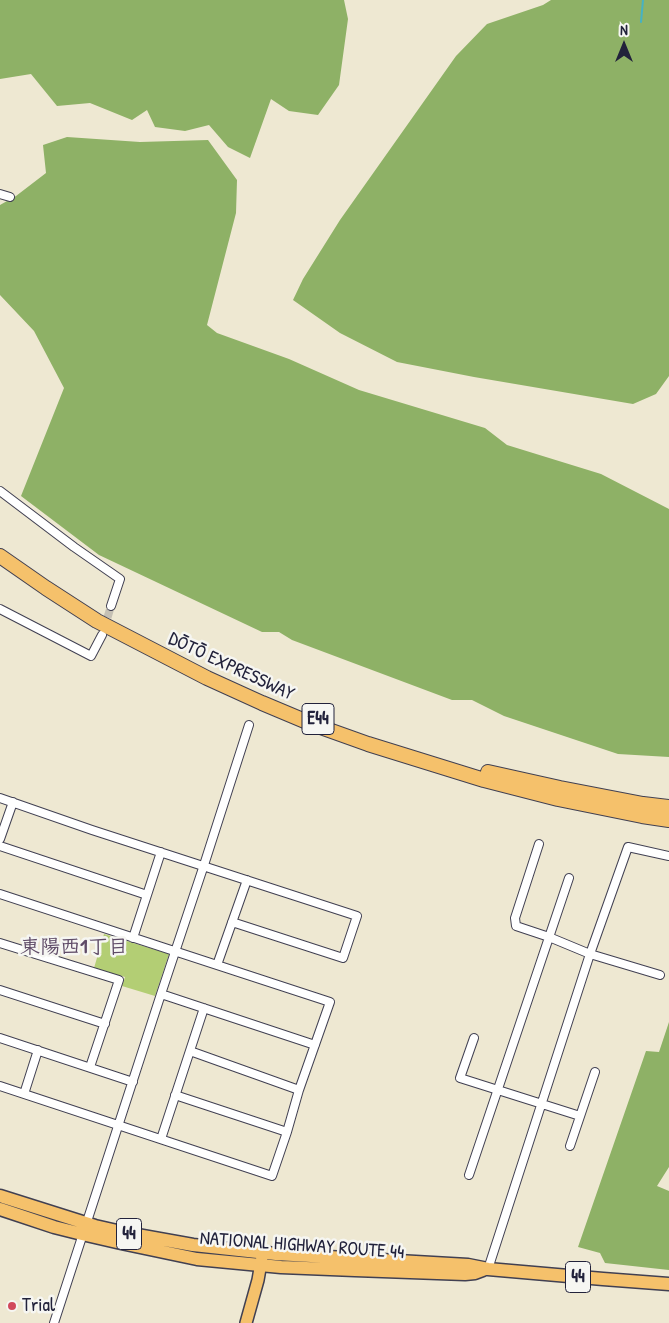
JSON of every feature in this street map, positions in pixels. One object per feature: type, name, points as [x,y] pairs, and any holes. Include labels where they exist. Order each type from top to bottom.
[{"type":"highway","name":"DŌTŌ EXPRESSWAY","points":[[0,548],[48,582],[116,624],[209,673],[313,717],[370,737],[487,771],[560,788],[643,804],[669,807]]},
{"type":"highway","name":"DŌTŌ EXPRESSWAY","points":[[0,556],[97,621],[207,678],[312,724],[368,744],[484,780],[558,799],[669,820]]},
{"type":"highway","points":[[0,566],[46,588]]},
{"type":"highway","name":"NATIONAL HIGHWAY ROUTE 44","points":[[0,1196],[121,1243],[197,1258],[262,1258],[346,1270],[465,1274],[488,1269],[669,1284]]},
{"type":"highway","name":"NATIONAL HIGHWAY ROUTE 44","points":[[0,1209],[54,1227],[84,1228]]},
{"type":"main road","points":[[246,1323],[262,1258]]},
{"type":"street","points":[[0,194],[10,197]]},
{"type":"street","points":[[0,491],[120,579],[111,606]]},
{"type":"street","points":[[0,609],[91,656],[102,635]]},
{"type":"street","points":[[54,1323],[249,725]]},
{"type":"street","points":[[0,798],[358,916],[343,958],[232,922]]},
{"type":"street","points":[[0,840],[13,802]]},
{"type":"street","points":[[538,844],[515,918],[516,926],[590,954],[660,975]]},
{"type":"street","points":[[0,846],[147,895]]},
{"type":"street","points":[[488,1269],[590,954],[628,847],[669,856]]},
{"type":"street","points":[[133,938],[161,852]]},
{"type":"street","points":[[469,1176],[569,878]]},
{"type":"street","points":[[218,965],[247,880]]},
{"type":"street","points":[[0,894],[330,1002],[299,1090],[272,1176],[0,1086]]},
{"type":"street","points":[[0,942],[120,980],[90,1067]]},
{"type":"street","points":[[0,990],[105,1024]]},
{"type":"street","points":[[161,994],[315,1045]]},
{"type":"street","points":[[161,1139],[204,1008]]},
{"type":"street","points":[[0,1038],[133,1082]]},
{"type":"street","points":[[474,1038],[460,1078],[580,1116]]},
{"type":"street","points":[[24,1094],[38,1050]]},
{"type":"street","points":[[190,1051],[299,1090]]},
{"type":"street","points":[[570,1146],[595,1072]]},
{"type":"street","points":[[175,1095],[287,1132]]},
{"type":"green space","points":[[0,0],[344,0],[348,19],[339,85],[318,115],[289,111],[271,99],[250,158],[228,147],[209,125],[185,131],[155,127],[147,110],[132,120],[90,103],[57,106],[31,74],[0,79]]},
{"type":"green space","points":[[551,0],[669,0],[669,376],[656,394],[633,404],[397,362],[340,333],[293,300],[303,279],[340,220],[456,56],[487,24],[543,5]]},
{"type":"green space","points":[[67,137],[140,142],[208,140],[237,180],[236,213],[207,325],[217,333],[289,359],[359,390],[485,428],[507,445],[601,474],[669,509],[669,757],[618,754],[504,716],[472,700],[452,700],[292,640],[279,632],[262,632],[99,555],[21,496],[64,388],[34,331],[0,295],[0,205],[16,196],[46,173],[43,145]]},
{"type":"green space","points":[[104,934],[169,954],[155,996],[122,986],[125,977],[94,968]]},
{"type":"green space","points":[[669,1022],[669,1167],[657,1186],[669,1191],[669,1270],[605,1263],[600,1253],[578,1247],[646,1051],[659,1052]]},
{"type":"waterway","points":[[641,22],[643,0]]},
{"type":"tunnel","points":[[104,629],[111,606]]},
{"type":"place","name":"Trial","points":[[12,1306]]},
{"type":"district","name":"東陽西1丁目","points":[[74,948]]}]
